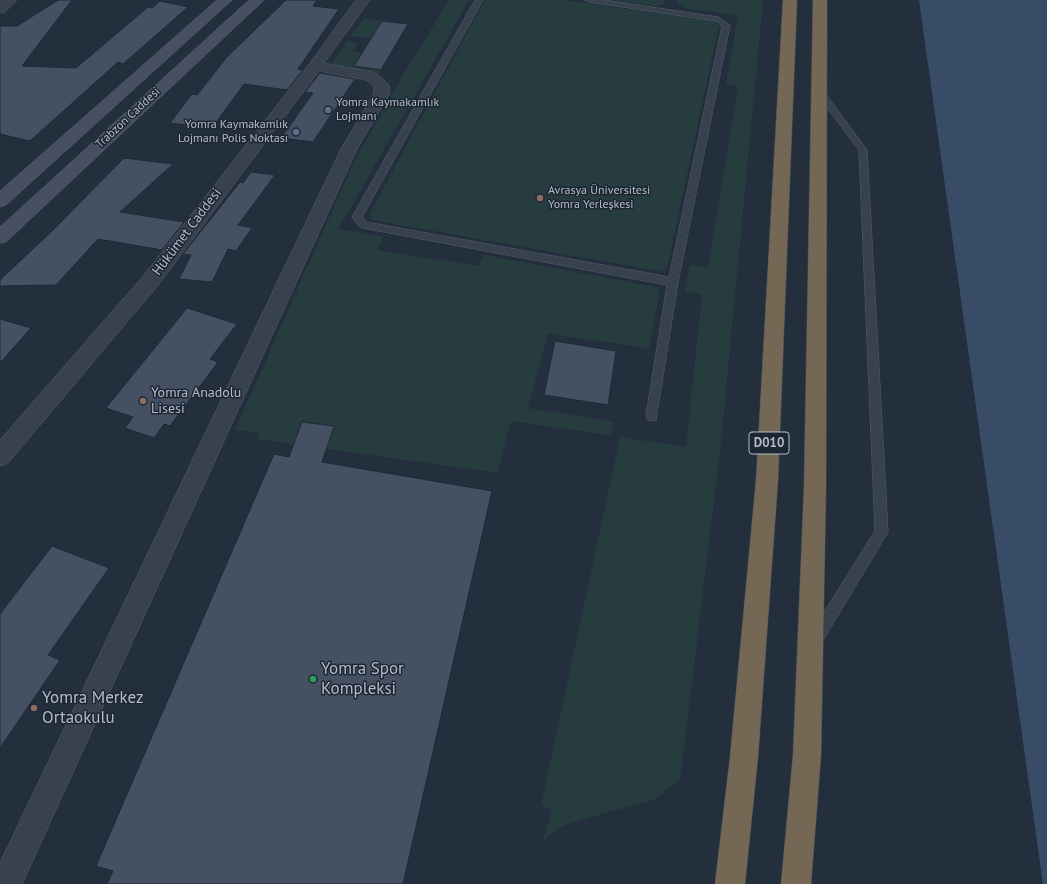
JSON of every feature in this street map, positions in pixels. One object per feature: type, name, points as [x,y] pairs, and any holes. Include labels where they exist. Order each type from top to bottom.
[{"type":"highway","name":"D010","points":[[730,884],[744,757],[767,480],[790,0]]},
{"type":"highway","points":[[796,884],[807,755],[815,486],[820,0]]},
{"type":"main road","name":"Trabzon Caddesi","points":[[0,201],[225,0]]},
{"type":"main road","name":"Trabzon Caddesi","points":[[0,237],[257,0]]},
{"type":"street","points":[[0,9],[10,0]]},
{"type":"street","name":"Hükümet Caddesi","points":[[0,456],[152,279],[315,66],[363,0]]},
{"type":"street","points":[[6,884],[349,149],[382,93],[381,85],[371,76],[315,66]]},
{"type":"lane","points":[[479,0],[357,217],[363,225],[673,282]]},
{"type":"lane","points":[[589,0],[670,8],[718,19],[726,25],[673,282],[652,416]]},
{"type":"lane","points":[[810,647],[882,532],[863,150],[819,91]]},
{"type":"green space","points":[[449,0],[469,0],[339,228],[383,237],[377,250],[479,266],[484,255],[656,287],[660,291],[649,348],[548,334],[528,408],[614,422],[610,435],[511,421],[498,473],[257,439],[259,433],[235,430],[353,164],[402,77]]},
{"type":"green space","points":[[485,0],[562,0],[713,21],[719,25],[667,268],[659,271],[372,220],[369,215]]},
{"type":"green space","points":[[615,0],[664,0],[663,4],[655,6]]},
{"type":"green space","points":[[678,0],[763,0],[720,453],[680,779],[654,800],[563,826],[543,840],[552,810],[541,805],[620,437],[686,447],[702,295],[685,291],[690,265],[708,268],[738,86],[726,84],[738,16],[685,8],[677,4]]},
{"type":"green space","points":[[364,18],[382,21],[371,38],[351,36]]},
{"type":"green space","points":[[347,41],[358,43],[353,51],[362,53],[354,66],[381,70],[379,73],[331,65]]},
{"type":"water","points":[[919,0],[1047,0],[1047,884],[1043,884]]},
{"type":"building","points":[[58,0],[72,0],[22,66],[76,68],[148,7],[152,8],[160,1],[188,7],[123,64],[118,62],[30,141],[0,134],[0,26],[17,26]]},
{"type":"building","points":[[286,0],[317,0],[313,6],[339,9],[298,69],[303,70],[287,90],[244,84],[212,128],[170,123],[192,94],[197,95],[227,57]]},
{"type":"building","points":[[382,21],[408,24],[381,70],[354,66]]},
{"type":"building","points":[[320,73],[355,79],[313,142],[281,138],[313,93],[305,92]]},
{"type":"building","points":[[124,158],[173,164],[120,212],[184,222],[162,250],[98,239],[56,285],[0,286],[0,280],[54,229]]},
{"type":"building","points":[[251,172],[275,175],[238,225],[252,228],[236,251],[228,249],[212,282],[179,279],[191,255],[183,254],[240,182],[243,183]]},
{"type":"building","points":[[187,308],[237,324],[210,359],[218,362],[170,426],[164,424],[154,438],[125,428],[133,417],[106,408]]},
{"type":"building","points":[[0,319],[31,328],[0,363]]},
{"type":"building","points":[[555,341],[616,351],[608,405],[544,395]]},
{"type":"building","name":"Yomra Spor Kompleksi","points":[[302,422],[334,426],[322,462],[492,491],[403,884],[107,884],[113,871],[96,866],[274,454],[289,457]]},
{"type":"building","points":[[52,546],[109,568],[48,655],[60,660],[0,748],[0,614]]},
{"type":"place","name":"Yomra Kaymakamlık Lojmanı","points":[[328,110]]},
{"type":"place","name":"Yomra Kaymakamlık Lojmanı Polis Noktası","points":[[296,132]]},
{"type":"place","name":"Avrasya Üniversitesi Yomra Yerleşkesi","points":[[540,198]]},
{"type":"place","name":"Yomra Anadolu Lisesi","points":[[143,401]]},
{"type":"place","name":"Yomra Spor Kompleksi","points":[[313,679]]},
{"type":"place","name":"Yomra Merkez Ortaokulu","points":[[34,708]]}]
